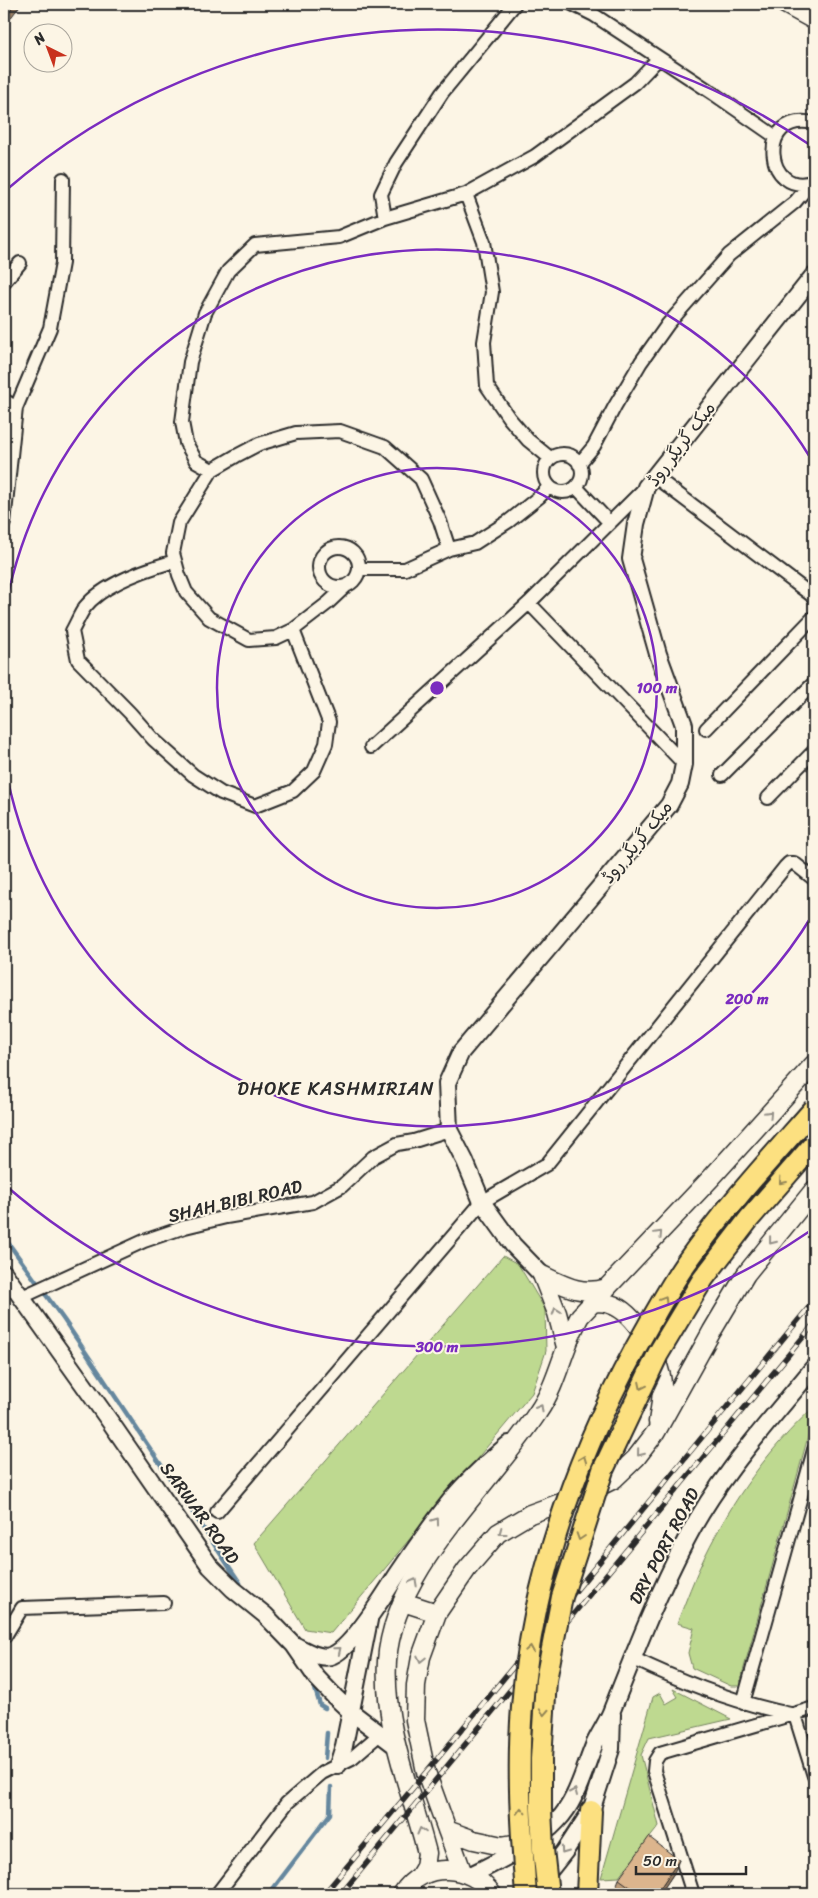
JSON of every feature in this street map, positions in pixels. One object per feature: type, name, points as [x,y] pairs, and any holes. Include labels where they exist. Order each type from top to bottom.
[{"type":"main road","points":[[785,4],[814,20]]},
{"type":"main road","points":[[419,1877],[425,1866],[427,1853],[396,1746],[390,1715],[387,1661],[390,1639],[403,1602],[442,1535],[540,1410],[555,1381],[573,1329],[580,1316],[712,1177],[814,1064]]},
{"type":"main road","points":[[526,1894],[520,1754],[526,1668],[540,1595],[568,1498],[592,1437],[621,1377],[642,1336],[685,1264],[736,1197],[814,1109]]},
{"type":"main road","points":[[548,1894],[541,1809],[541,1759],[546,1680],[562,1597],[602,1470],[658,1354],[704,1279],[749,1219],[814,1144]]},
{"type":"main road","points":[[466,1873],[447,1830],[426,1772],[415,1720],[416,1684],[421,1657],[437,1613],[467,1569],[498,1534],[530,1514],[582,1495],[614,1479],[636,1458],[656,1432],[746,1274],[814,1190]]},
{"type":"main road","name":"میک گریگر روڈ","points":[[542,1275],[567,1287],[588,1292],[608,1288]]},
{"type":"main road","name":"میک گریگر روڈ","points":[[542,1275],[557,1313],[566,1348]]},
{"type":"main road","points":[[592,1303],[598,1302],[615,1306],[629,1314],[652,1351],[661,1376],[661,1406],[656,1432]]},
{"type":"main road","points":[[403,1602],[437,1613]]},
{"type":"main road","points":[[587,1894],[591,1811]]},
{"type":"main road","points":[[447,1830],[474,1840],[502,1846],[532,1841]]},
{"type":"main road","points":[[402,1894],[419,1877],[432,1871],[447,1870],[466,1873],[486,1886],[492,1894]]},
{"type":"street","points":[[385,218],[381,194],[396,163],[442,93],[515,4]]},
{"type":"street","points":[[572,4],[594,15],[776,137]]},
{"type":"street","points":[[212,470],[196,461],[186,443],[182,422],[190,362],[205,313],[228,271],[255,245],[339,237],[385,218],[466,194],[535,156],[635,83],[659,58]]},
{"type":"street","points":[[813,182],[801,184],[782,176],[776,167],[773,147],[776,137],[782,130],[797,122],[814,123]]},
{"type":"street","points":[[4,523],[16,408],[50,328],[62,264],[63,179]]},
{"type":"street","points":[[580,464],[594,446],[641,362],[680,310],[729,255],[794,202],[813,182]]},
{"type":"street","points":[[466,194],[484,242],[492,292],[484,342],[487,386],[509,418],[528,440],[550,458]]},
{"type":"street","points":[[4,282],[20,262]]},
{"type":"street","name":"میک گریگر روڈ","points":[[542,1275],[513,1245],[482,1202],[465,1161],[449,1130],[446,1083],[461,1052],[669,805],[680,784],[684,764],[684,725],[658,654],[631,559],[636,524],[650,482],[814,275]]},
{"type":"street","points":[[4,400],[16,408]]},
{"type":"street","points":[[344,587],[331,586],[321,577],[318,570],[321,557],[331,548],[345,548],[356,556],[359,569],[354,580],[293,630],[276,638],[249,640],[209,618],[186,592],[173,553],[179,523],[212,470],[260,444],[296,433],[340,432],[385,447],[421,479],[440,521],[449,549]]},
{"type":"street","points":[[563,454],[575,458],[580,464],[582,476],[576,487],[565,492],[559,492],[548,487],[545,482],[544,470],[550,458],[563,454]]},
{"type":"street","points":[[370,748],[530,603],[650,482],[814,596]]},
{"type":"street","points":[[359,569],[405,569],[449,549],[475,543],[509,521],[539,497],[548,487]]},
{"type":"street","points":[[576,487],[610,523]]},
{"type":"street","points":[[175,561],[148,569],[110,586],[86,606],[72,631],[78,660],[130,713],[152,739],[193,775],[221,793],[254,806],[292,792],[314,771],[326,744],[329,722],[293,630]]},
{"type":"street","points":[[530,603],[684,764]]},
{"type":"street","points":[[706,729],[814,618]]},
{"type":"street","points":[[722,775],[814,683]]},
{"type":"street","points":[[768,798],[814,751]]},
{"type":"street","points":[[217,1512],[482,1202],[547,1164],[789,863],[794,863],[814,879]]},
{"type":"street","name":"SHAH BIBI ROAD","points":[[13,1292],[185,1227],[226,1217],[313,1202],[342,1186],[372,1157],[397,1144],[414,1141],[449,1130]]},
{"type":"street","name":"SARWAR ROAD","points":[[4,1273],[13,1292],[210,1566],[233,1590],[265,1615],[294,1645],[316,1677],[350,1711],[396,1746]]},
{"type":"street","name":"DRY PORT ROAD","points":[[612,1712],[632,1658],[663,1585],[708,1502],[730,1470],[814,1367]]},
{"type":"street","points":[[294,1645],[315,1655],[325,1657],[333,1656],[341,1650],[370,1615],[451,1501],[472,1477],[527,1429]]},
{"type":"street","points":[[743,1703],[814,1450]]},
{"type":"street","points":[[4,1635],[22,1608],[164,1603]]},
{"type":"street","points":[[338,1765],[370,1615]]},
{"type":"street","points":[[632,1658],[673,1678],[743,1703],[795,1715]]},
{"type":"street","points":[[693,1894],[654,1771],[655,1761],[660,1753],[814,1708]]},
{"type":"street","points":[[531,1894],[565,1851],[591,1811],[611,1749],[612,1712]]},
{"type":"street","points":[[466,1873],[532,1841],[558,1821],[568,1806],[598,1737],[612,1712]]},
{"type":"street","points":[[795,1715],[814,1776]]},
{"type":"street","points":[[217,1894],[287,1803],[322,1773],[352,1758],[380,1734]]},
{"type":"green space","points":[[503,1256],[518,1264],[545,1309],[546,1351],[532,1393],[331,1633],[305,1629],[254,1543]]},
{"type":"green space","points":[[814,1407],[814,1415],[739,1686],[731,1686],[692,1668],[688,1653],[694,1628],[677,1623],[705,1556],[739,1496],[781,1440]]},
{"type":"green space","points":[[673,1689],[731,1719],[649,1738],[641,1755],[659,1826],[619,1877],[601,1878],[653,1697],[660,1693],[666,1704],[678,1697]]},
{"type":"building","points":[[4,4],[15,4],[5,17],[4,17]]},
{"type":"building","points":[[649,1837],[679,1860],[656,1894],[640,1894],[619,1879]]},
{"type":"waterway","points":[[4,1237],[64,1320],[240,1583]]},
{"type":"waterway","points":[[313,1682],[320,1705],[325,1708]]},
{"type":"waterway","points":[[325,1758],[327,1733]]},
{"type":"waterway","points":[[269,1894],[330,1814],[331,1787]]},
{"type":"railway","points":[[324,1894],[814,1301]]},
{"type":"railway","points":[[341,1894],[814,1324]]},
{"type":"district","name":"DHOKE KASHMIRIAN","points":[[336,1088]]}]
